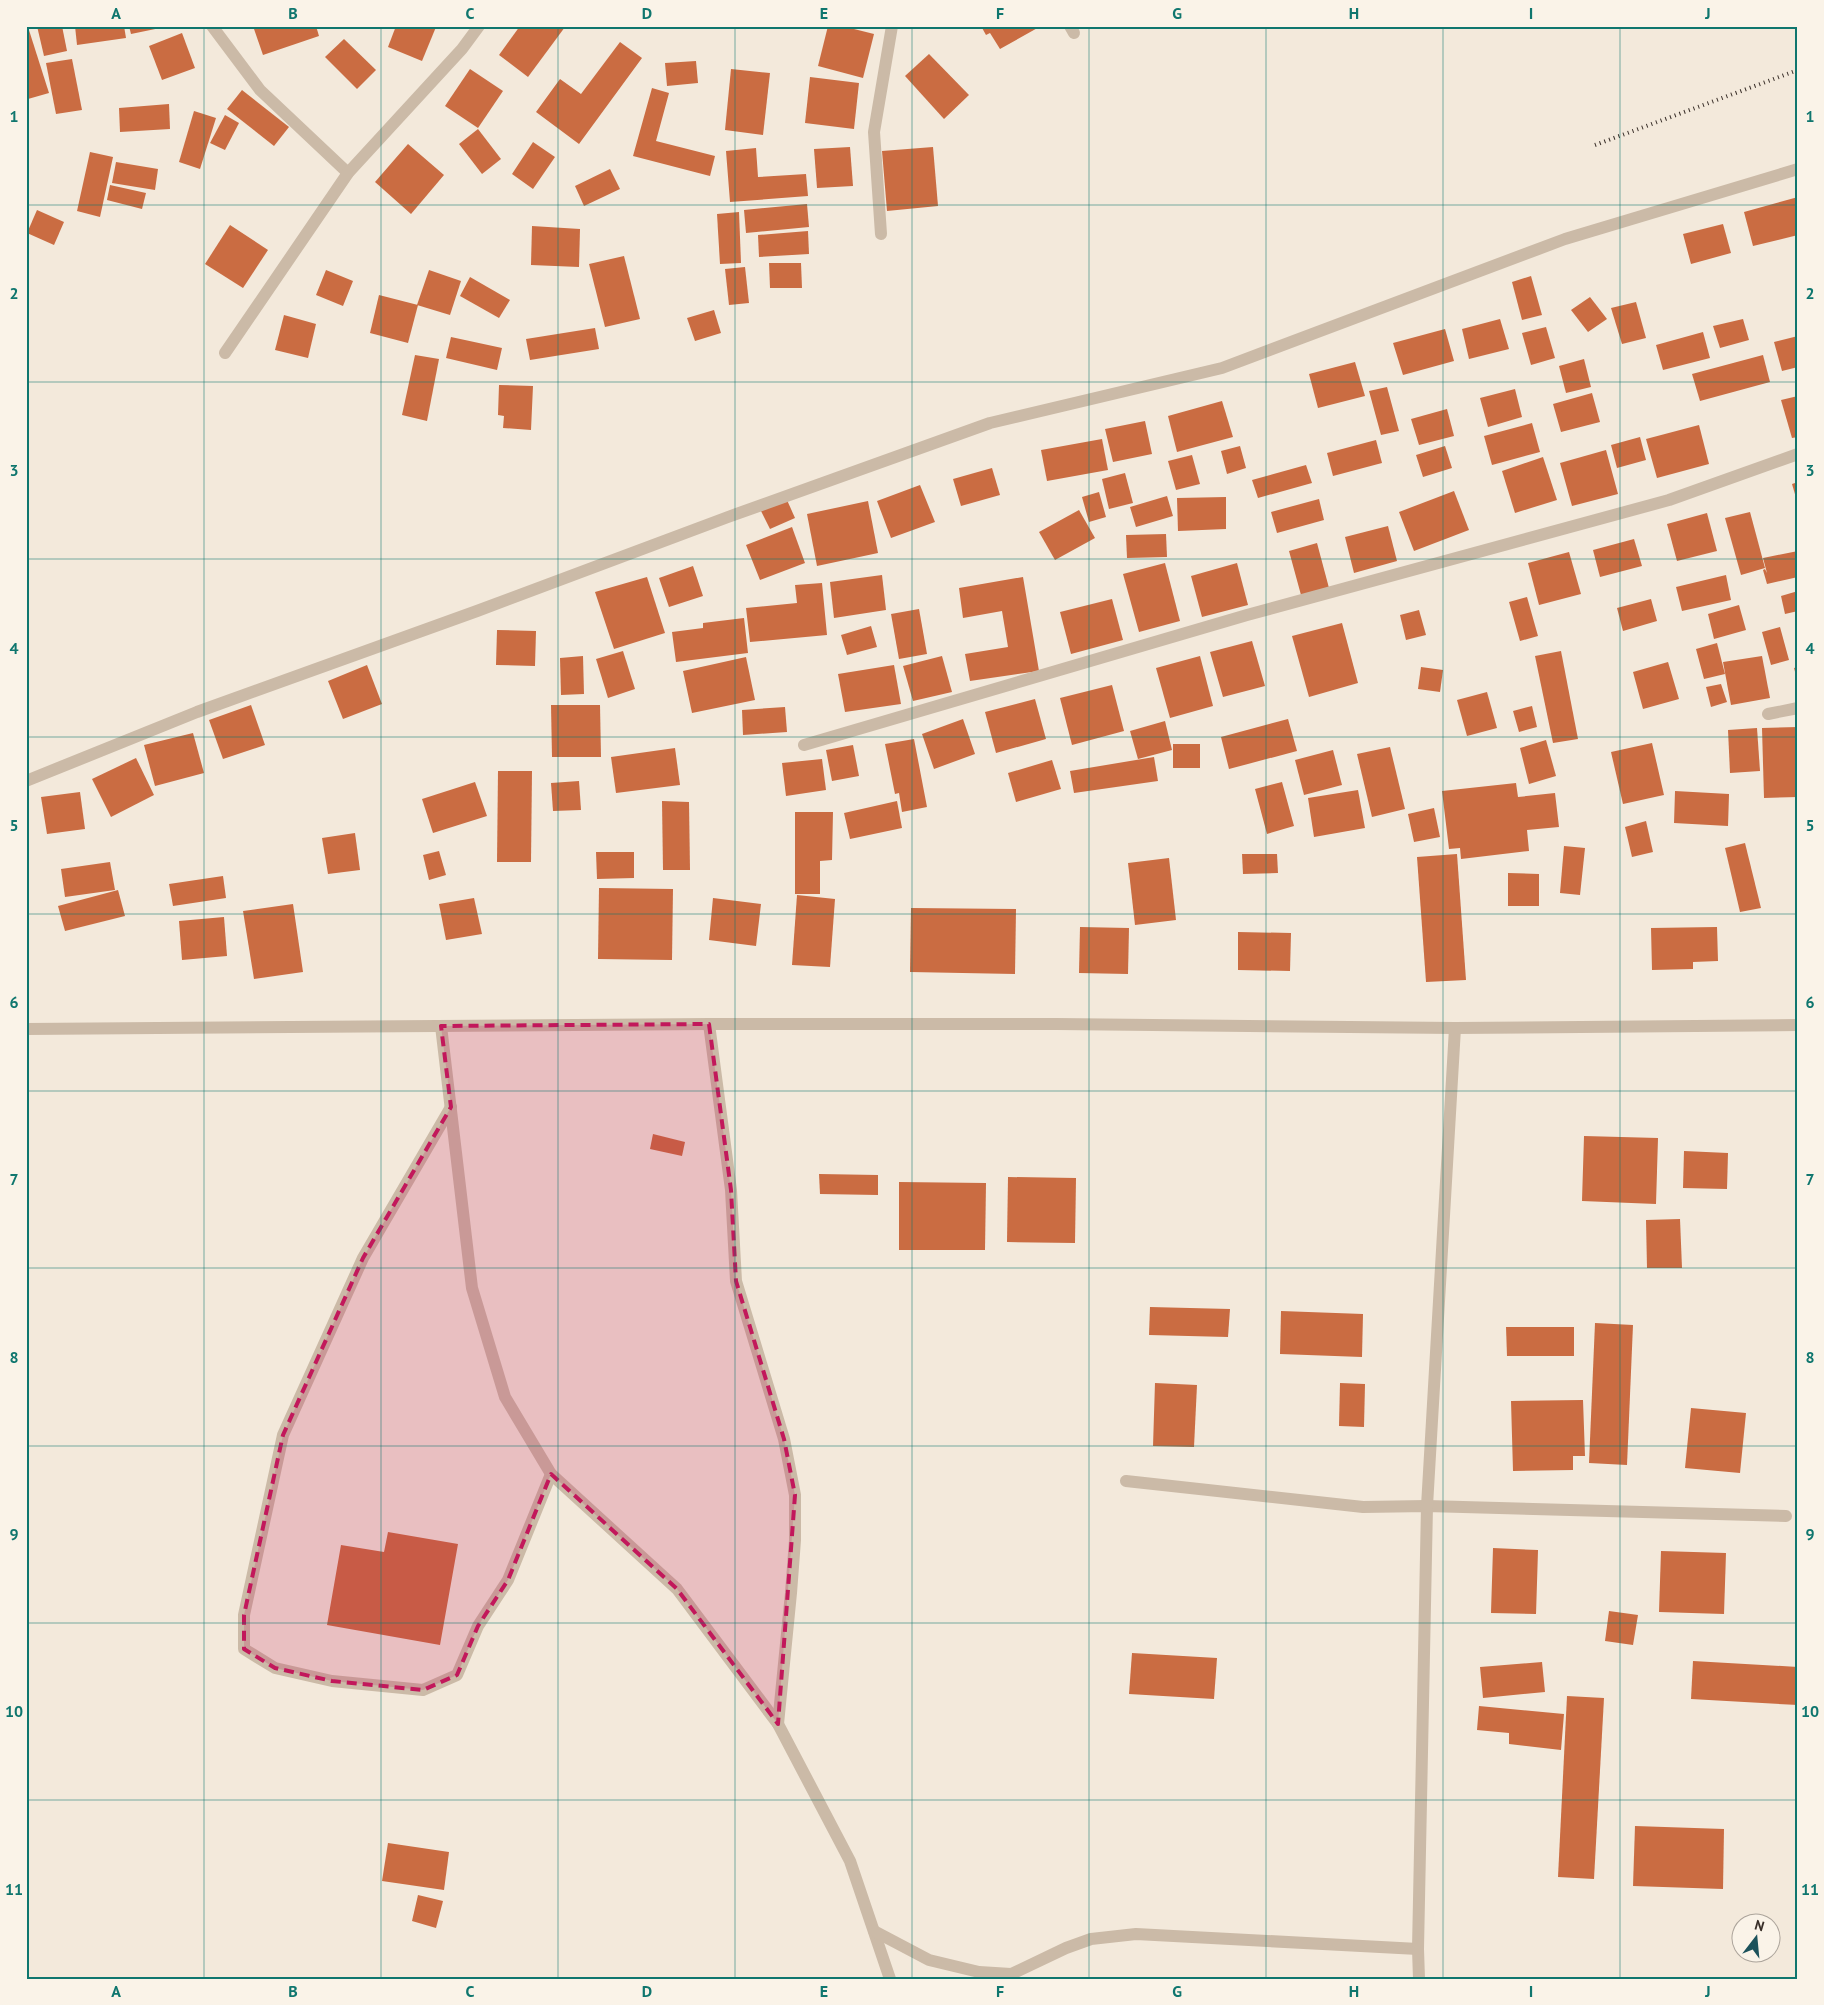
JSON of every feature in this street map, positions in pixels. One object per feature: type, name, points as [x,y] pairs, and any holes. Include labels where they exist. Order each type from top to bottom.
[{"type":"street","points":[[212,26],[260,90],[348,173]]},
{"type":"street","points":[[225,353],[348,173],[462,49],[479,26]]},
{"type":"street","points":[[881,234],[874,132],[892,26]]},
{"type":"street","points":[[26,781],[197,712],[990,423],[1222,368],[1565,239],[1798,169]]},
{"type":"street","points":[[804,745],[1246,615],[1669,500],[1798,454]]},
{"type":"street","points":[[1768,714],[1798,708]]},
{"type":"street","points":[[709,1024],[731,1190],[736,1282],[784,1439],[795,1495],[792,1584],[778,1724]]},
{"type":"street","points":[[26,1029],[709,1024],[1047,1024],[1455,1028],[1798,1025]]},
{"type":"street","points":[[441,1026],[472,1288],[505,1397],[551,1474],[677,1589],[778,1724],[850,1861],[890,1979]]},
{"type":"street","points":[[1419,1979],[1418,1949],[1428,1506],[1455,1028]]},
{"type":"street","points":[[451,1107],[363,1258],[283,1435],[244,1615],[244,1649],[275,1668],[332,1681],[423,1690],[457,1675],[478,1626],[508,1580],[551,1474]]},
{"type":"street","points":[[1126,1481],[1363,1507],[1428,1506],[1786,1516]]},
{"type":"street","points":[[874,1931],[929,1960],[979,1972],[1006,1976],[1066,1948],[1091,1939],[1136,1934],[1418,1949]]},
{"type":"highlighted area","points":[[709,1024],[731,1190],[736,1281],[784,1439],[795,1495],[778,1724],[677,1589],[551,1474],[508,1580],[478,1626],[457,1675],[423,1690],[332,1681],[275,1668],[244,1649],[244,1615],[283,1435],[363,1258],[451,1107],[441,1026]]},
{"type":"building","points":[[37,26],[62,26],[67,51],[44,56]]},
{"type":"building","points":[[75,26],[124,26],[126,38],[77,45]]},
{"type":"building","points":[[129,26],[165,26],[165,27],[131,34]]},
{"type":"building","points":[[253,26],[316,26],[319,36],[263,55]]},
{"type":"building","points":[[396,26],[436,27],[422,61],[388,47]]},
{"type":"building","points":[[520,26],[565,27],[528,77],[499,55]]},
{"type":"building","points":[[828,26],[842,26],[874,34],[863,78],[818,66]]},
{"type":"building","points":[[981,26],[1041,26],[1000,49],[990,33],[986,35]]},
{"type":"building","points":[[26,27],[28,27],[49,93],[28,99],[26,92]]},
{"type":"building","points":[[182,33],[195,68],[162,80],[149,46]]},
{"type":"building","points":[[344,39],[376,70],[357,89],[325,57]]},
{"type":"building","points":[[620,42],[642,58],[579,144],[536,112],[560,79],[581,94]]},
{"type":"building","points":[[929,54],[969,95],[944,119],[905,76]]},
{"type":"building","points":[[72,59],[82,110],[56,114],[46,63]]},
{"type":"building","points":[[696,61],[698,83],[667,86],[665,63]]},
{"type":"building","points":[[470,69],[503,91],[478,128],[445,106]]},
{"type":"building","points":[[731,69],[770,73],[763,135],[725,130]]},
{"type":"building","points":[[810,77],[859,83],[854,129],[805,123]]},
{"type":"building","points":[[652,88],[669,93],[656,141],[715,156],[710,176],[633,156]]},
{"type":"building","points":[[242,90],[289,127],[274,146],[227,109]]},
{"type":"building","points":[[169,104],[170,129],[120,132],[119,108]]},
{"type":"building","points":[[194,111],[216,118],[200,169],[179,162]]},
{"type":"building","points":[[225,115],[239,123],[225,150],[210,143]]},
{"type":"building","points":[[478,129],[501,159],[482,174],[459,144]]},
{"type":"building","points":[[533,142],[555,157],[533,189],[512,174]]},
{"type":"building","points":[[408,144],[444,175],[411,214],[375,182]]},
{"type":"building","points":[[850,147],[853,186],[817,188],[814,149]]},
{"type":"building","points":[[933,147],[938,206],[887,211],[882,151]]},
{"type":"building","points":[[756,148],[758,177],[806,174],[808,196],[730,202],[726,151]]},
{"type":"building","points":[[90,152],[113,157],[100,217],[77,211]]},
{"type":"building","points":[[116,162],[158,169],[155,190],[112,183]]},
{"type":"building","points":[[610,169],[620,189],[584,206],[575,186]]},
{"type":"building","points":[[110,185],[146,193],[142,209],[107,200]]},
{"type":"building","points":[[1798,197],[1798,235],[1753,246],[1744,212]]},
{"type":"building","points":[[807,204],[809,227],[746,233],[744,210]]},
{"type":"building","points":[[37,210],[64,222],[54,245],[27,233]]},
{"type":"building","points":[[739,212],[741,263],[720,264],[717,214]]},
{"type":"building","points":[[1723,224],[1731,253],[1691,264],[1683,234]]},
{"type":"building","points":[[230,225],[268,250],[243,288],[205,264]]},
{"type":"building","points":[[532,226],[580,229],[579,267],[531,265]]},
{"type":"building","points":[[808,231],[809,254],[759,257],[758,235]]},
{"type":"building","points":[[624,256],[640,319],[605,327],[589,264]]},
{"type":"building","points":[[769,263],[801,263],[802,288],[770,288]]},
{"type":"building","points":[[745,267],[749,303],[729,305],[725,269]]},
{"type":"building","points":[[326,270],[353,281],[343,306],[316,295]]},
{"type":"building","points":[[429,270],[461,281],[450,315],[417,305]]},
{"type":"building","points":[[1531,276],[1542,315],[1522,320],[1512,282]]},
{"type":"building","points":[[470,277],[510,300],[499,318],[460,296]]},
{"type":"building","points":[[379,295],[418,305],[408,343],[370,333]]},
{"type":"building","points":[[1590,297],[1607,319],[1588,332],[1571,310]]},
{"type":"building","points":[[1636,302],[1646,338],[1622,344],[1611,308]]},
{"type":"building","points":[[714,310],[721,333],[695,341],[687,318]]},
{"type":"building","points":[[284,315],[316,324],[308,358],[275,350]]},
{"type":"building","points":[[1500,319],[1509,349],[1469,359],[1462,329]]},
{"type":"building","points":[[1743,319],[1749,340],[1720,348],[1713,326]]},
{"type":"building","points":[[1546,327],[1555,358],[1531,365],[1522,333]]},
{"type":"building","points":[[595,328],[599,349],[530,360],[526,339]]},
{"type":"building","points":[[1445,329],[1454,361],[1403,375],[1393,343]]},
{"type":"building","points":[[1703,332],[1710,358],[1663,370],[1656,345]]},
{"type":"building","points":[[1798,336],[1798,367],[1782,371],[1774,342]]},
{"type":"building","points":[[451,337],[502,348],[497,370],[446,358]]},
{"type":"building","points":[[415,355],[439,359],[427,421],[402,415]]},
{"type":"building","points":[[1763,355],[1770,382],[1700,401],[1692,374]]},
{"type":"building","points":[[1584,359],[1591,387],[1566,393],[1559,366]]},
{"type":"building","points":[[1355,362],[1365,396],[1318,408],[1309,374]]},
{"type":"building","points":[[499,385],[533,386],[531,430],[503,428],[504,416],[498,415]]},
{"type":"building","points":[[1387,387],[1399,431],[1381,435],[1369,391]]},
{"type":"building","points":[[1515,389],[1522,417],[1488,427],[1480,398]]},
{"type":"building","points":[[1592,393],[1600,422],[1561,432],[1553,404]]},
{"type":"building","points":[[1798,396],[1798,437],[1792,438],[1781,400]]},
{"type":"building","points":[[1222,401],[1233,437],[1177,452],[1168,416]]},
{"type":"building","points":[[1447,409],[1454,436],[1419,445],[1411,419]]},
{"type":"building","points":[[1145,421],[1152,454],[1113,462],[1105,429]]},
{"type":"building","points":[[1532,423],[1540,452],[1492,465],[1484,436]]},
{"type":"building","points":[[1699,425],[1709,464],[1657,478],[1646,439]]},
{"type":"building","points":[[1640,437],[1646,460],[1617,468],[1611,445]]},
{"type":"building","points":[[1102,439],[1108,470],[1047,481],[1041,450]]},
{"type":"building","points":[[1376,440],[1382,463],[1333,476],[1327,453]]},
{"type":"building","points":[[1240,446],[1246,468],[1227,474],[1221,451]]},
{"type":"building","points":[[1445,446],[1452,468],[1423,477],[1416,455]]},
{"type":"building","points":[[1606,450],[1618,494],[1572,506],[1560,463]]},
{"type":"building","points":[[1192,455],[1200,484],[1176,490],[1168,461]]},
{"type":"building","points":[[1543,457],[1557,500],[1515,513],[1502,471]]},
{"type":"building","points":[[1306,465],[1312,483],[1258,498],[1252,480]]},
{"type":"building","points":[[992,468],[1000,495],[961,506],[953,479]]},
{"type":"building","points":[[1125,473],[1133,503],[1109,509],[1102,479]]},
{"type":"building","points":[[1798,482],[1798,501],[1797,501],[1792,484]]},
{"type":"building","points":[[920,485],[935,522],[891,538],[877,501]]},
{"type":"building","points":[[1454,491],[1469,530],[1414,551],[1399,512]]},
{"type":"building","points":[[1099,492],[1106,517],[1089,522],[1082,497]]},
{"type":"building","points":[[1167,496],[1173,516],[1136,527],[1130,507]]},
{"type":"building","points":[[1226,497],[1226,529],[1178,531],[1177,498]]},
{"type":"building","points":[[1319,499],[1324,520],[1277,533],[1271,512]]},
{"type":"building","points":[[787,500],[795,518],[770,529],[761,511]]},
{"type":"building","points":[[868,501],[878,553],[817,566],[807,514]]},
{"type":"building","points":[[1079,510],[1095,538],[1055,560],[1039,532]]},
{"type":"building","points":[[1750,512],[1765,568],[1741,575],[1725,518]]},
{"type":"building","points":[[1707,513],[1717,551],[1677,561],[1667,524]]},
{"type":"building","points":[[1388,526],[1397,561],[1354,573],[1345,537]]},
{"type":"building","points":[[792,527],[805,563],[760,580],[746,545]]},
{"type":"building","points":[[1166,534],[1167,557],[1127,558],[1126,535]]},
{"type":"building","points":[[1634,539],[1642,566],[1600,577],[1593,550]]},
{"type":"building","points":[[1317,543],[1329,588],[1301,595],[1289,551]]},
{"type":"building","points":[[1798,551],[1798,577],[1767,584],[1763,570],[1765,569],[1767,573],[1763,558]]},
{"type":"building","points":[[1569,552],[1581,594],[1539,605],[1528,563]]},
{"type":"building","points":[[1165,563],[1180,621],[1139,632],[1123,574]]},
{"type":"building","points":[[1237,563],[1248,605],[1202,617],[1191,576]]},
{"type":"building","points":[[693,566],[703,596],[669,607],[659,578]]},
{"type":"building","points":[[882,575],[886,610],[834,618],[830,582]]},
{"type":"building","points":[[1726,575],[1731,600],[1682,611],[1676,587]]},
{"type":"building","points":[[647,577],[665,633],[614,649],[595,592]]},
{"type":"building","points":[[1023,577],[1039,671],[970,681],[965,654],[1008,647],[1002,611],[963,618],[959,588]]},
{"type":"building","points":[[822,583],[827,635],[750,642],[746,608],[797,603],[795,585]]},
{"type":"building","points":[[1798,591],[1798,611],[1785,614],[1781,596]]},
{"type":"building","points":[[1527,597],[1538,636],[1520,641],[1509,602]]},
{"type":"building","points":[[1112,599],[1123,640],[1071,654],[1060,612]]},
{"type":"building","points":[[1651,599],[1657,621],[1623,631],[1617,608]]},
{"type":"building","points":[[1739,605],[1746,630],[1714,639],[1708,614]]},
{"type":"building","points":[[919,609],[927,654],[899,659],[891,614]]},
{"type":"building","points":[[1419,610],[1426,635],[1406,640],[1400,615]]},
{"type":"building","points":[[744,618],[748,653],[676,662],[672,632],[703,628],[703,623]]},
{"type":"building","points":[[1342,623],[1358,683],[1309,697],[1292,636]]},
{"type":"building","points":[[871,626],[877,647],[847,655],[841,635]]},
{"type":"building","points":[[1780,627],[1789,660],[1771,665],[1762,632]]},
{"type":"building","points":[[497,630],[536,631],[535,666],[496,665]]},
{"type":"building","points":[[1252,641],[1265,686],[1223,697],[1210,652]]},
{"type":"building","points":[[1717,643],[1725,674],[1704,679],[1696,649]]},
{"type":"building","points":[[623,651],[635,689],[608,698],[596,659]]},
{"type":"building","points":[[1561,651],[1578,739],[1553,743],[1535,656]]},
{"type":"building","points":[[583,656],[584,694],[561,695],[560,658]]},
{"type":"building","points":[[942,656],[952,692],[913,701],[903,666]]},
{"type":"building","points":[[1200,656],[1213,706],[1170,718],[1156,668]]},
{"type":"building","points":[[1762,656],[1770,698],[1731,705],[1723,662]]},
{"type":"building","points":[[746,657],[755,700],[692,713],[683,671]]},
{"type":"building","points":[[1668,662],[1679,699],[1643,709],[1633,672]]},
{"type":"building","points":[[367,665],[382,704],[343,719],[328,681]]},
{"type":"building","points":[[894,665],[901,704],[845,712],[838,674]]},
{"type":"building","points":[[1421,667],[1443,670],[1440,692],[1418,689]]},
{"type":"building","points":[[1798,667],[1798,679],[1797,679],[1794,668]]},
{"type":"building","points":[[1721,684],[1727,702],[1711,707],[1706,687]]},
{"type":"building","points":[[1112,685],[1124,731],[1072,745],[1060,698]]},
{"type":"building","points":[[1487,692],[1497,728],[1467,736],[1457,700]]},
{"type":"building","points":[[1035,699],[1046,739],[996,753],[985,712]]},
{"type":"building","points":[[251,705],[265,745],[223,759],[209,720]]},
{"type":"building","points":[[551,705],[600,705],[601,757],[552,757]]},
{"type":"building","points":[[1532,706],[1537,727],[1519,732],[1513,711]]},
{"type":"building","points":[[785,707],[787,732],[743,735],[742,710]]},
{"type":"building","points":[[963,719],[975,754],[934,769],[922,734]]},
{"type":"building","points":[[1288,719],[1297,751],[1229,769],[1221,737]]},
{"type":"building","points":[[1165,721],[1172,750],[1138,759],[1130,731]]},
{"type":"building","points":[[1798,727],[1798,797],[1764,798],[1762,728]]},
{"type":"building","points":[[1757,728],[1760,771],[1730,773],[1728,730]]},
{"type":"building","points":[[193,733],[204,773],[155,786],[144,745]]},
{"type":"building","points":[[914,739],[927,807],[902,812],[899,793],[895,794],[885,744]]},
{"type":"building","points":[[1546,740],[1556,776],[1529,784],[1520,748]]},
{"type":"building","points":[[1652,743],[1664,795],[1623,804],[1611,752]]},
{"type":"building","points":[[1173,744],[1200,744],[1200,768],[1173,768]]},
{"type":"building","points":[[853,745],[859,776],[832,781],[826,750]]},
{"type":"building","points":[[1390,747],[1405,809],[1372,817],[1357,754]]},
{"type":"building","points":[[675,748],[680,785],[616,793],[611,757]]},
{"type":"building","points":[[1333,750],[1342,785],[1304,795],[1295,760]]},
{"type":"building","points":[[1154,757],[1158,781],[1074,793],[1070,771]]},
{"type":"building","points":[[136,758],[154,795],[111,817],[92,779]]},
{"type":"building","points":[[822,759],[826,790],[786,796],[782,763]]},
{"type":"building","points":[[1052,760],[1061,789],[1016,802],[1008,773]]},
{"type":"building","points":[[498,771],[532,771],[531,862],[497,862]]},
{"type":"building","points":[[579,781],[581,810],[553,811],[551,783]]},
{"type":"building","points":[[475,782],[487,816],[433,833],[422,799]]},
{"type":"building","points":[[1282,782],[1294,826],[1267,834],[1255,789]]},
{"type":"building","points":[[1516,783],[1518,797],[1555,793],[1559,827],[1527,830],[1529,851],[1461,859],[1460,848],[1449,849],[1442,791]]},
{"type":"building","points":[[1358,790],[1365,828],[1314,837],[1308,798]]},
{"type":"building","points":[[1675,791],[1729,794],[1728,826],[1674,823]]},
{"type":"building","points":[[80,792],[85,829],[47,834],[41,797]]},
{"type":"building","points":[[662,801],[689,802],[690,870],[663,870]]},
{"type":"building","points":[[897,801],[902,828],[850,839],[844,813]]},
{"type":"building","points":[[1434,808],[1440,837],[1414,842],[1408,814]]},
{"type":"building","points":[[795,812],[833,812],[832,860],[820,861],[820,894],[795,894]]},
{"type":"building","points":[[1646,821],[1653,852],[1632,857],[1625,827]]},
{"type":"building","points":[[355,833],[360,870],[328,874],[322,838]]},
{"type":"building","points":[[1745,843],[1761,908],[1740,912],[1725,848]]},
{"type":"building","points":[[1564,846],[1585,848],[1580,895],[1560,893]]},
{"type":"building","points":[[439,851],[446,875],[429,880],[423,855]]},
{"type":"building","points":[[596,852],[634,852],[634,878],[597,879]]},
{"type":"building","points":[[1242,854],[1277,854],[1278,873],[1243,874]]},
{"type":"building","points":[[1457,854],[1466,980],[1426,982],[1417,857]]},
{"type":"building","points":[[1169,858],[1176,920],[1135,925],[1128,863]]},
{"type":"building","points":[[110,862],[115,890],[65,897],[61,869]]},
{"type":"building","points":[[1508,873],[1539,874],[1539,906],[1508,906]]},
{"type":"building","points":[[223,876],[226,898],[173,906],[169,884]]},
{"type":"building","points":[[599,888],[673,889],[672,960],[598,959]]},
{"type":"building","points":[[118,890],[125,916],[65,931],[58,906]]},
{"type":"building","points":[[797,895],[835,899],[830,967],[792,965]]},
{"type":"building","points":[[474,898],[482,934],[446,940],[439,904]]},
{"type":"building","points":[[713,898],[761,904],[756,946],[709,940]]},
{"type":"building","points":[[293,904],[303,972],[254,979],[243,911]]},
{"type":"building","points":[[911,908],[1016,909],[1015,974],[910,972]]},
{"type":"building","points":[[224,917],[227,956],[182,960],[179,921]]},
{"type":"building","points":[[1080,927],[1129,928],[1128,974],[1079,973]]},
{"type":"building","points":[[1717,927],[1718,961],[1693,962],[1693,969],[1652,970],[1651,928]]},
{"type":"building","points":[[1238,932],[1291,933],[1290,971],[1238,970]]},
{"type":"building","points":[[653,1134],[685,1142],[682,1156],[650,1149]]},
{"type":"building","points":[[1584,1136],[1658,1138],[1656,1204],[1582,1201]]},
{"type":"building","points":[[1684,1151],[1728,1153],[1727,1189],[1683,1188]]},
{"type":"building","points":[[819,1174],[878,1175],[878,1195],[820,1194]]},
{"type":"building","points":[[1008,1177],[1076,1178],[1075,1243],[1007,1242]]},
{"type":"building","points":[[899,1182],[986,1183],[985,1250],[899,1250]]},
{"type":"building","points":[[1680,1219],[1682,1268],[1647,1268],[1646,1220]]},
{"type":"building","points":[[1150,1307],[1230,1309],[1228,1337],[1149,1335]]},
{"type":"building","points":[[1281,1311],[1363,1314],[1362,1357],[1280,1354]]},
{"type":"building","points":[[1595,1323],[1633,1325],[1627,1465],[1589,1463]]},
{"type":"building","points":[[1506,1327],[1574,1327],[1574,1356],[1507,1356]]},
{"type":"building","points":[[1155,1383],[1197,1385],[1194,1447],[1153,1446]]},
{"type":"building","points":[[1340,1383],[1365,1384],[1364,1427],[1339,1426]]},
{"type":"building","points":[[1583,1400],[1585,1456],[1573,1456],[1573,1470],[1513,1471],[1511,1401]]},
{"type":"building","points":[[1691,1408],[1746,1413],[1740,1473],[1685,1468]]},
{"type":"building","points":[[388,1532],[458,1544],[440,1645],[327,1625],[341,1545],[384,1552]]},
{"type":"building","points":[[1493,1548],[1538,1550],[1536,1614],[1491,1613]]},
{"type":"building","points":[[1661,1551],[1726,1553],[1724,1614],[1659,1612]]},
{"type":"building","points":[[1609,1611],[1638,1615],[1633,1645],[1605,1641]]},
{"type":"building","points":[[1132,1653],[1217,1658],[1214,1699],[1129,1694]]},
{"type":"building","points":[[1693,1661],[1798,1667],[1798,1705],[1691,1699]]},
{"type":"building","points":[[1542,1662],[1545,1692],[1483,1698],[1480,1667]]},
{"type":"building","points":[[1567,1696],[1604,1698],[1594,1879],[1558,1877]]},
{"type":"building","points":[[1479,1706],[1564,1714],[1561,1750],[1509,1744],[1509,1733],[1477,1730]]},
{"type":"building","points":[[1635,1826],[1724,1829],[1723,1889],[1633,1886]]},
{"type":"building","points":[[388,1843],[449,1852],[444,1890],[382,1881]]},
{"type":"building","points":[[418,1895],[443,1901],[436,1928],[412,1921]]},
{"type":"railway","points":[[1595,145],[1798,70]]}]
